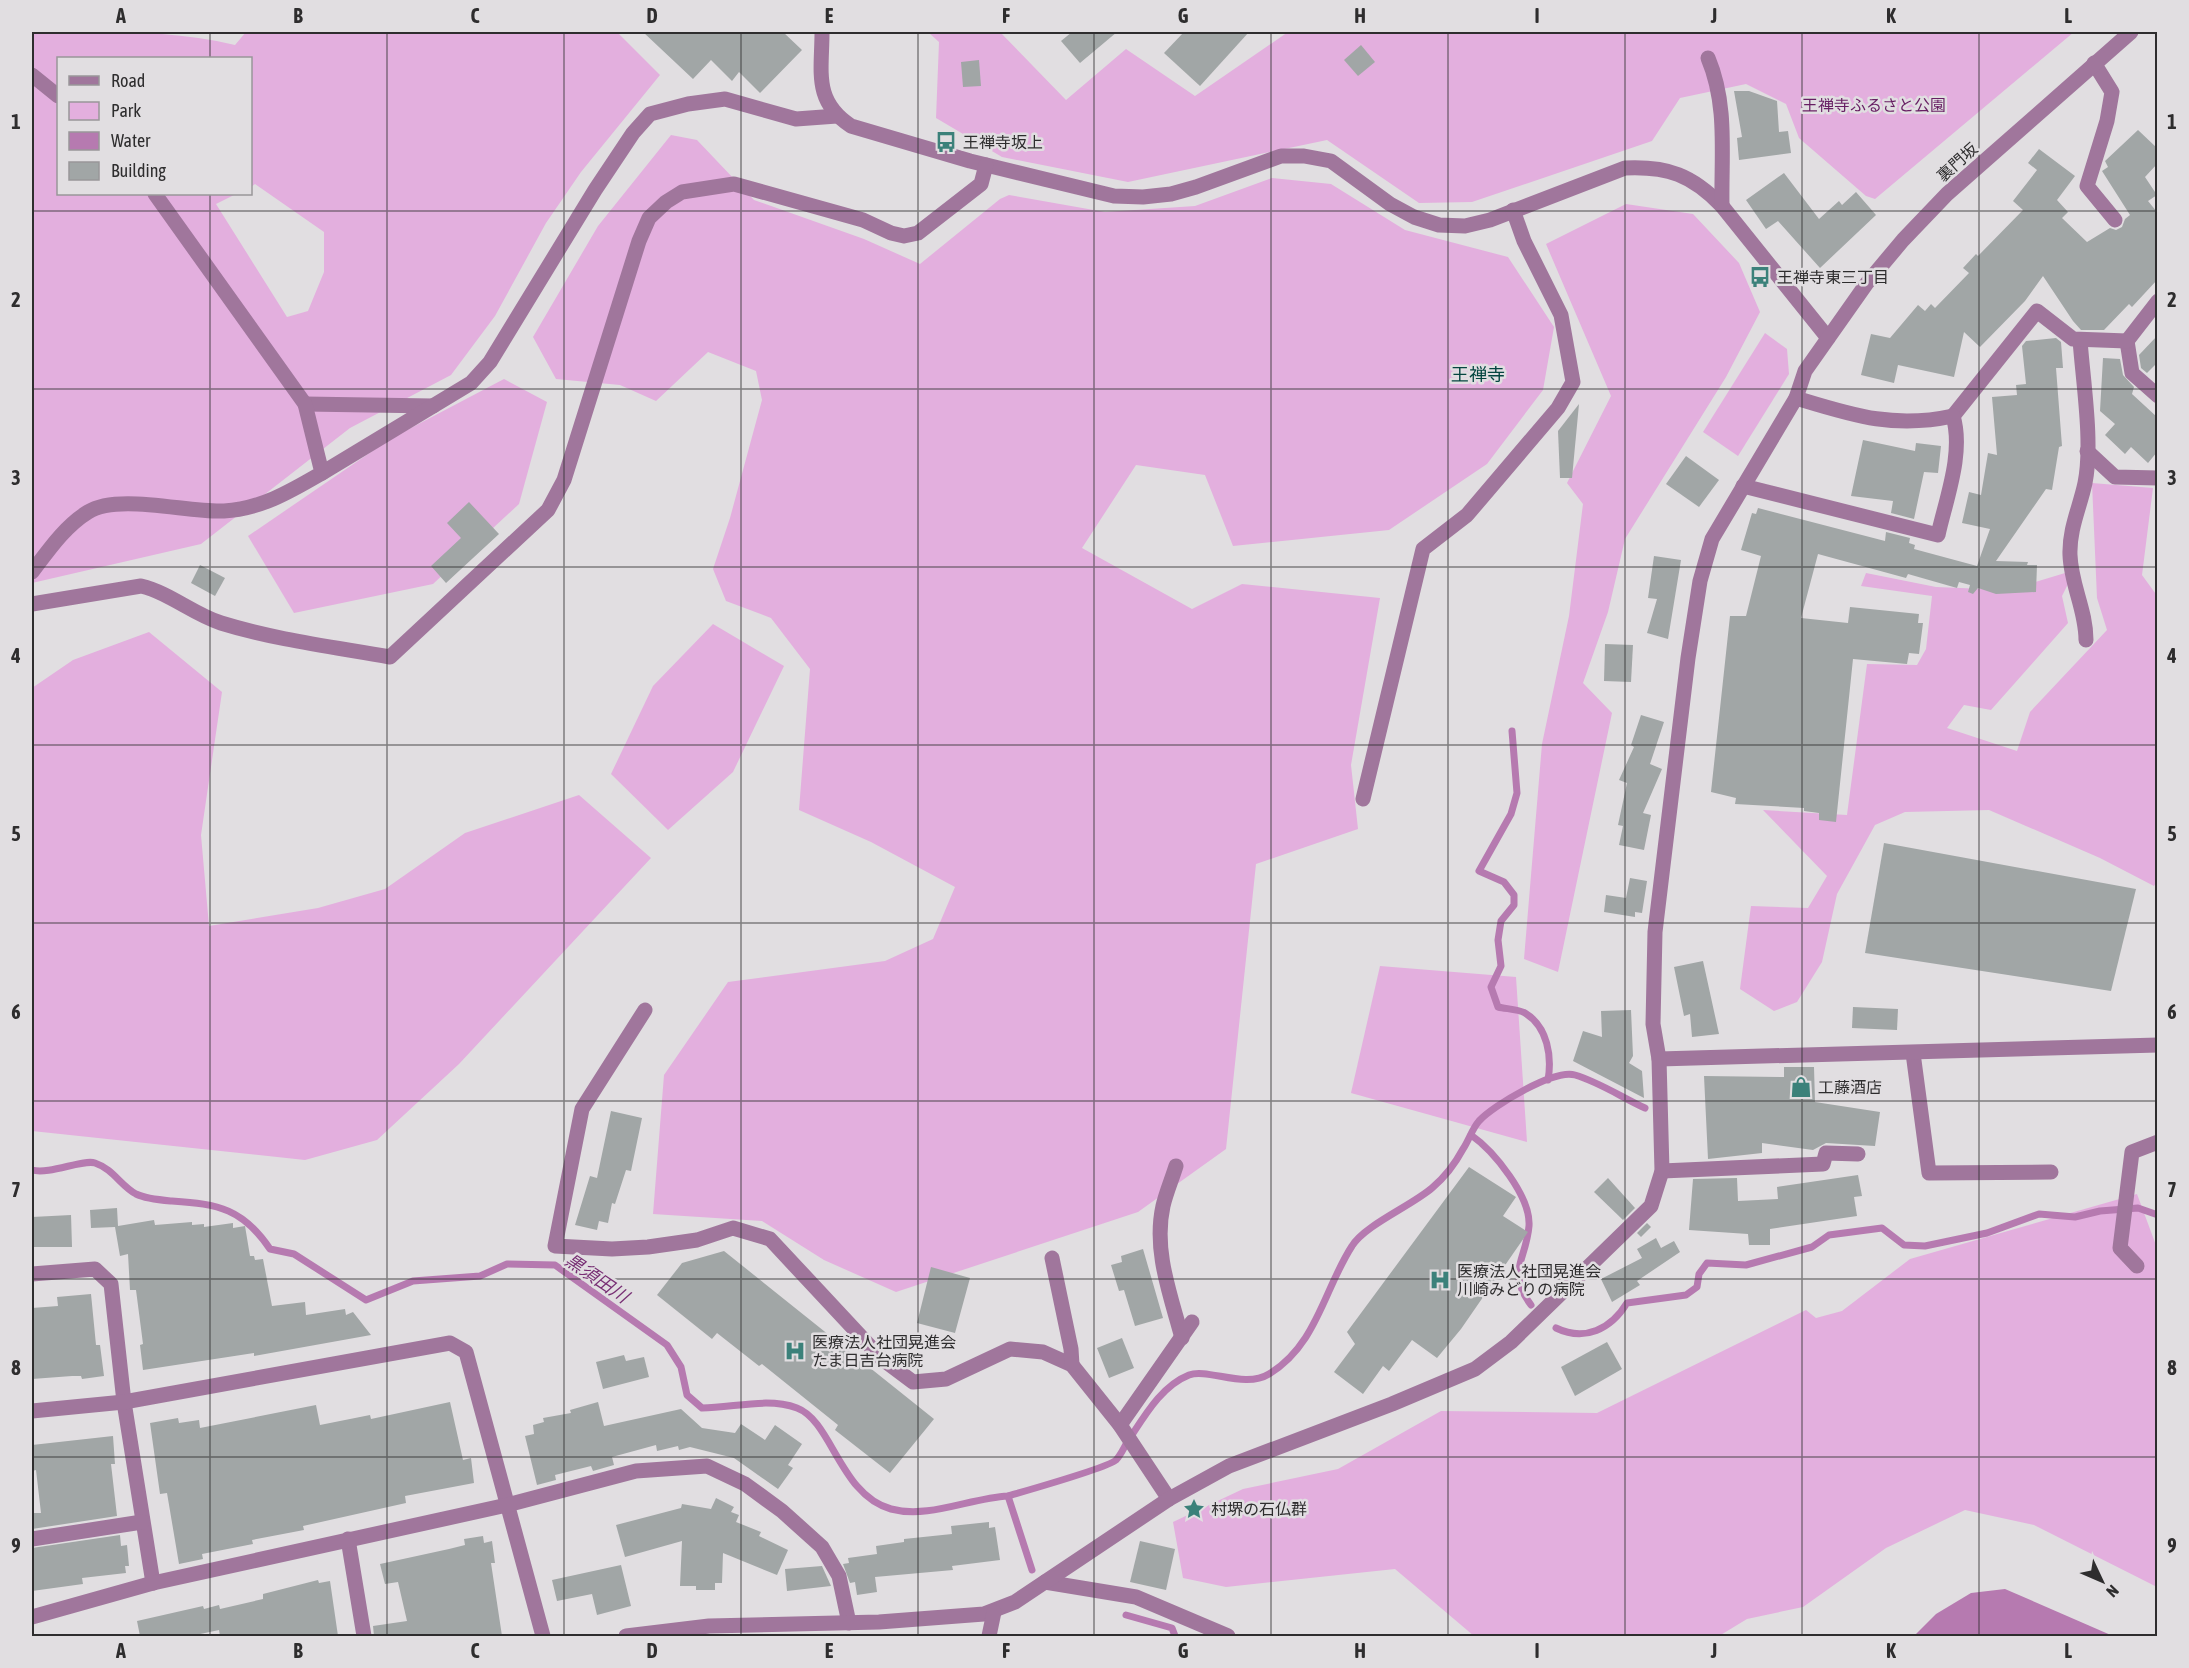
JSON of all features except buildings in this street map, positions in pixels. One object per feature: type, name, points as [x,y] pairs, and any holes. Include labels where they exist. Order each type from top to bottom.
[{"type":"street","points":[[822,32],[825,101],[837,116],[851,126],[1084,191],[1143,197],[1196,188],[1281,156],[1304,156],[1331,161],[1389,204],[1414,218],[1439,225],[1465,226],[1625,168],[1648,167],[1690,178],[1706,189],[1722,206],[1828,338]]},
{"type":"street","name":"裏門坂","points":[[994,1612],[1015,1602],[1169,1499],[1229,1466],[1392,1404],[1475,1369],[1511,1342],[1651,1206],[1662,1171],[1659,1059],[1653,1024],[1655,932],[1700,581],[1712,539],[1796,398],[1805,370],[1867,283],[1910,232],[1947,194],[2131,32]]},
{"type":"street","points":[[1707,58],[1715,75],[1723,122],[1722,206]]},
{"type":"street","points":[[2094,63],[2112,92],[2087,186],[2115,220]]},
{"type":"street","points":[[32,75],[57,95]]},
{"type":"street","points":[[32,572],[61,536],[89,511],[122,504],[224,511],[269,502],[471,384],[490,362],[596,190],[633,133],[650,114],[688,104],[725,99],[796,119],[837,116]]},
{"type":"street","points":[[32,604],[129,586],[141,586],[154,590],[219,622],[256,633],[390,657],[548,510],[564,480],[639,241],[649,218],[666,202],[682,192],[734,184],[863,220],[904,236],[918,233],[931,225],[981,184],[986,165]]},
{"type":"street","points":[[156,195],[305,404],[322,473]]},
{"type":"street","points":[[1363,799],[1423,549],[1467,515],[1558,408],[1573,382],[1561,315],[1524,241],[1513,210]]},
{"type":"street","points":[[2157,301],[2127,341],[2132,373],[2157,396]]},
{"type":"street","points":[[1796,398],[1866,419],[1925,422],[1953,416],[2037,311],[2073,339],[2127,341]]},
{"type":"street","points":[[2080,340],[2087,451],[2085,482],[2073,521],[2070,554],[2073,581],[2086,619],[2086,640]]},
{"type":"street","points":[[305,404],[434,406]]},
{"type":"street","points":[[1743,486],[1938,535],[1956,441],[1957,431],[1953,416]]},
{"type":"street","points":[[2087,451],[2115,477],[2157,478]]},
{"type":"street","points":[[645,1010],[582,1109],[555,1246],[612,1249],[648,1247],[697,1240],[733,1228],[770,1239],[881,1358],[913,1382],[946,1379],[1010,1349],[1043,1352],[1072,1365],[1120,1425],[1169,1499]]},
{"type":"street","points":[[1659,1059],[2157,1045]]},
{"type":"street","points":[[1913,1053],[1929,1173],[2051,1172]]},
{"type":"street","points":[[2137,1266],[2120,1248],[2132,1152],[2157,1142]]},
{"type":"street","points":[[1662,1171],[1823,1164],[1826,1153],[1858,1154]]},
{"type":"street","points":[[1176,1166],[1163,1205],[1160,1229],[1161,1259],[1182,1338]]},
{"type":"street","points":[[1052,1258],[1071,1349],[1072,1365]]},
{"type":"street","points":[[32,1274],[95,1269],[111,1284],[124,1401],[153,1583]]},
{"type":"street","points":[[1120,1425],[1192,1322]]},
{"type":"street","points":[[32,1411],[124,1401],[450,1343],[466,1352],[543,1636]]},
{"type":"street","points":[[32,1617],[153,1583],[507,1505],[636,1471],[707,1466],[745,1484],[782,1511],[822,1546],[840,1576],[849,1623]]},
{"type":"street","points":[[32,1539],[142,1522]]},
{"type":"street","points":[[348,1539],[363,1636]]},
{"type":"street","points":[[1045,1582],[1136,1597],[1228,1636]]},
{"type":"street","points":[[626,1636],[709,1626],[849,1623],[994,1612],[989,1636]]},
{"type":"green space","points":[[32,32],[160,34],[235,45],[246,32],[617,32],[660,75],[581,172],[546,223],[495,316],[451,375],[350,428],[201,544],[32,583]]},
{"type":"green space","name":"王禅寺ふるさと公園","points":[[928,32],[1000,32],[1066,100],[1126,49],[1195,96],[1288,32],[2074,32],[1875,199],[1866,196],[1799,138],[1786,104],[1746,84],[1680,98],[1652,141],[1472,202],[1419,203],[1327,140],[1128,182],[1002,157],[936,118],[939,42]]},
{"type":"green space","points":[[671,135],[697,140],[754,200],[864,239],[920,264],[1000,199],[1009,195],[1105,212],[1195,206],[1272,178],[1331,184],[1405,230],[1508,257],[1554,327],[1543,390],[1487,464],[1389,530],[1233,546],[1205,475],[1136,465],[1082,548],[1192,609],[1242,584],[1380,598],[1351,765],[1358,829],[1256,864],[1226,1149],[1138,1212],[896,1292],[824,1260],[762,1221],[653,1214],[664,1075],[728,982],[885,961],[933,939],[955,887],[871,842],[799,810],[810,669],[771,618],[726,601],[713,569],[730,518],[762,400],[756,371],[708,352],[656,401],[620,385],[556,379],[533,337],[598,226]]},
{"type":"green space","points":[[1626,204],[1693,214],[1739,263],[1760,312],[1726,377],[1625,539],[1608,612],[1583,683],[1612,713],[1558,972],[1524,959],[1542,744],[1569,616],[1583,504],[1567,483],[1611,396],[1546,244]]},
{"type":"green space","points":[[1765,333],[1787,349],[1789,374],[1738,456],[1703,432]]},
{"type":"green space","points":[[504,379],[547,402],[519,504],[433,584],[294,613],[248,536],[390,439]]},
{"type":"green space","points":[[2092,483],[2153,488],[2142,575],[2158,597],[2157,881],[2154,886],[2100,858],[1989,810],[1905,812],[1875,825],[1837,894],[1822,962],[1797,1002],[1774,1011],[1740,989],[1751,906],[1808,908],[1827,876],[1763,810],[1847,815],[1867,664],[1917,665],[1926,649],[1932,596],[1861,586],[1866,573],[1936,587],[2009,590],[2075,570],[2062,596],[2068,623],[1991,710],[1964,705],[1947,728],[2017,751],[2030,712],[2107,630],[2097,598]]},
{"type":"green space","points":[[713,624],[784,666],[733,772],[668,830],[611,774],[653,686]]},
{"type":"green space","points":[[149,632],[222,692],[201,835],[209,926],[318,908],[385,889],[465,833],[579,795],[651,858],[459,1064],[377,1140],[305,1160],[32,1131],[32,688],[73,660]]},
{"type":"green space","points":[[1380,966],[1516,977],[1527,1142],[1351,1093]]},
{"type":"green space","points":[[2137,1194],[2157,1248],[2157,1587],[2034,1525],[1965,1510],[1886,1548],[1803,1607],[1747,1619],[1719,1636],[1474,1636],[1395,1569],[1226,1587],[1183,1578],[1173,1522],[1243,1489],[1338,1469],[1441,1411],[1597,1413],[1806,1310],[1816,1318],[1842,1311],[1910,1259]]},
{"type":"water","points":[[2005,1589],[2113,1636],[1914,1636],[1936,1614],[1971,1593]]},
{"type":"waterway","points":[[1512,731],[1517,793],[1511,814],[1479,871],[1504,882],[1514,895],[1514,905],[1501,921],[1498,940],[1501,966],[1491,987],[1498,1007],[1525,1013],[1539,1026],[1549,1052],[1548,1080]]},
{"type":"waterway","name":"黒須田川","points":[[32,1170],[95,1163],[107,1169],[131,1191],[140,1196],[203,1204],[228,1211],[250,1225],[270,1249],[294,1254],[366,1300],[413,1281],[480,1276],[507,1264],[555,1265],[667,1345],[681,1367],[687,1395],[702,1408],[762,1403],[797,1408],[809,1415],[819,1427],[848,1474],[874,1501],[891,1509],[920,1511],[1008,1496],[1109,1464],[1118,1458],[1147,1412],[1162,1394],[1189,1375],[1206,1374],[1249,1380],[1269,1374],[1285,1362],[1309,1332],[1342,1263],[1358,1238],[1441,1180],[1479,1121],[1510,1098],[1553,1077],[1575,1075],[1645,1108]]},
{"type":"waterway","points":[[1471,1135],[1500,1163],[1524,1202],[1529,1226],[1519,1274],[1520,1283],[1531,1305]]},
{"type":"waterway","points":[[1556,1328],[1577,1334],[1596,1331],[1613,1320],[1627,1303],[1686,1295],[1697,1287],[1699,1274],[1707,1263],[1746,1265],[1812,1247],[1829,1235],[1882,1228],[1904,1245],[1925,1246],[1987,1233],[2039,1214],[2075,1217],[2100,1211],[2138,1208],[2158,1215]]},
{"type":"waterway","points":[[1008,1496],[1032,1570]]},
{"type":"waterway","points":[[1126,1615],[1172,1628],[1175,1636]]},
{"type":"place","name":"王禅寺坂上","points":[[946,142]]},
{"type":"place","name":"王禅寺東三丁目","points":[[1760,277]]},
{"type":"place","name":"工藤酒店","points":[[1801,1087]]},
{"type":"place","name":"医療法人社団晃進会 川崎みどりの病院","points":[[1440,1280]]},
{"type":"place","name":"医療法人社団晃進会 たま日吉台病院","points":[[795,1351]]},
{"type":"place","name":"村堺の石仏群","points":[[1194,1509]]},
{"type":"district","name":"王禅寺","points":[[1478,374]]}]
